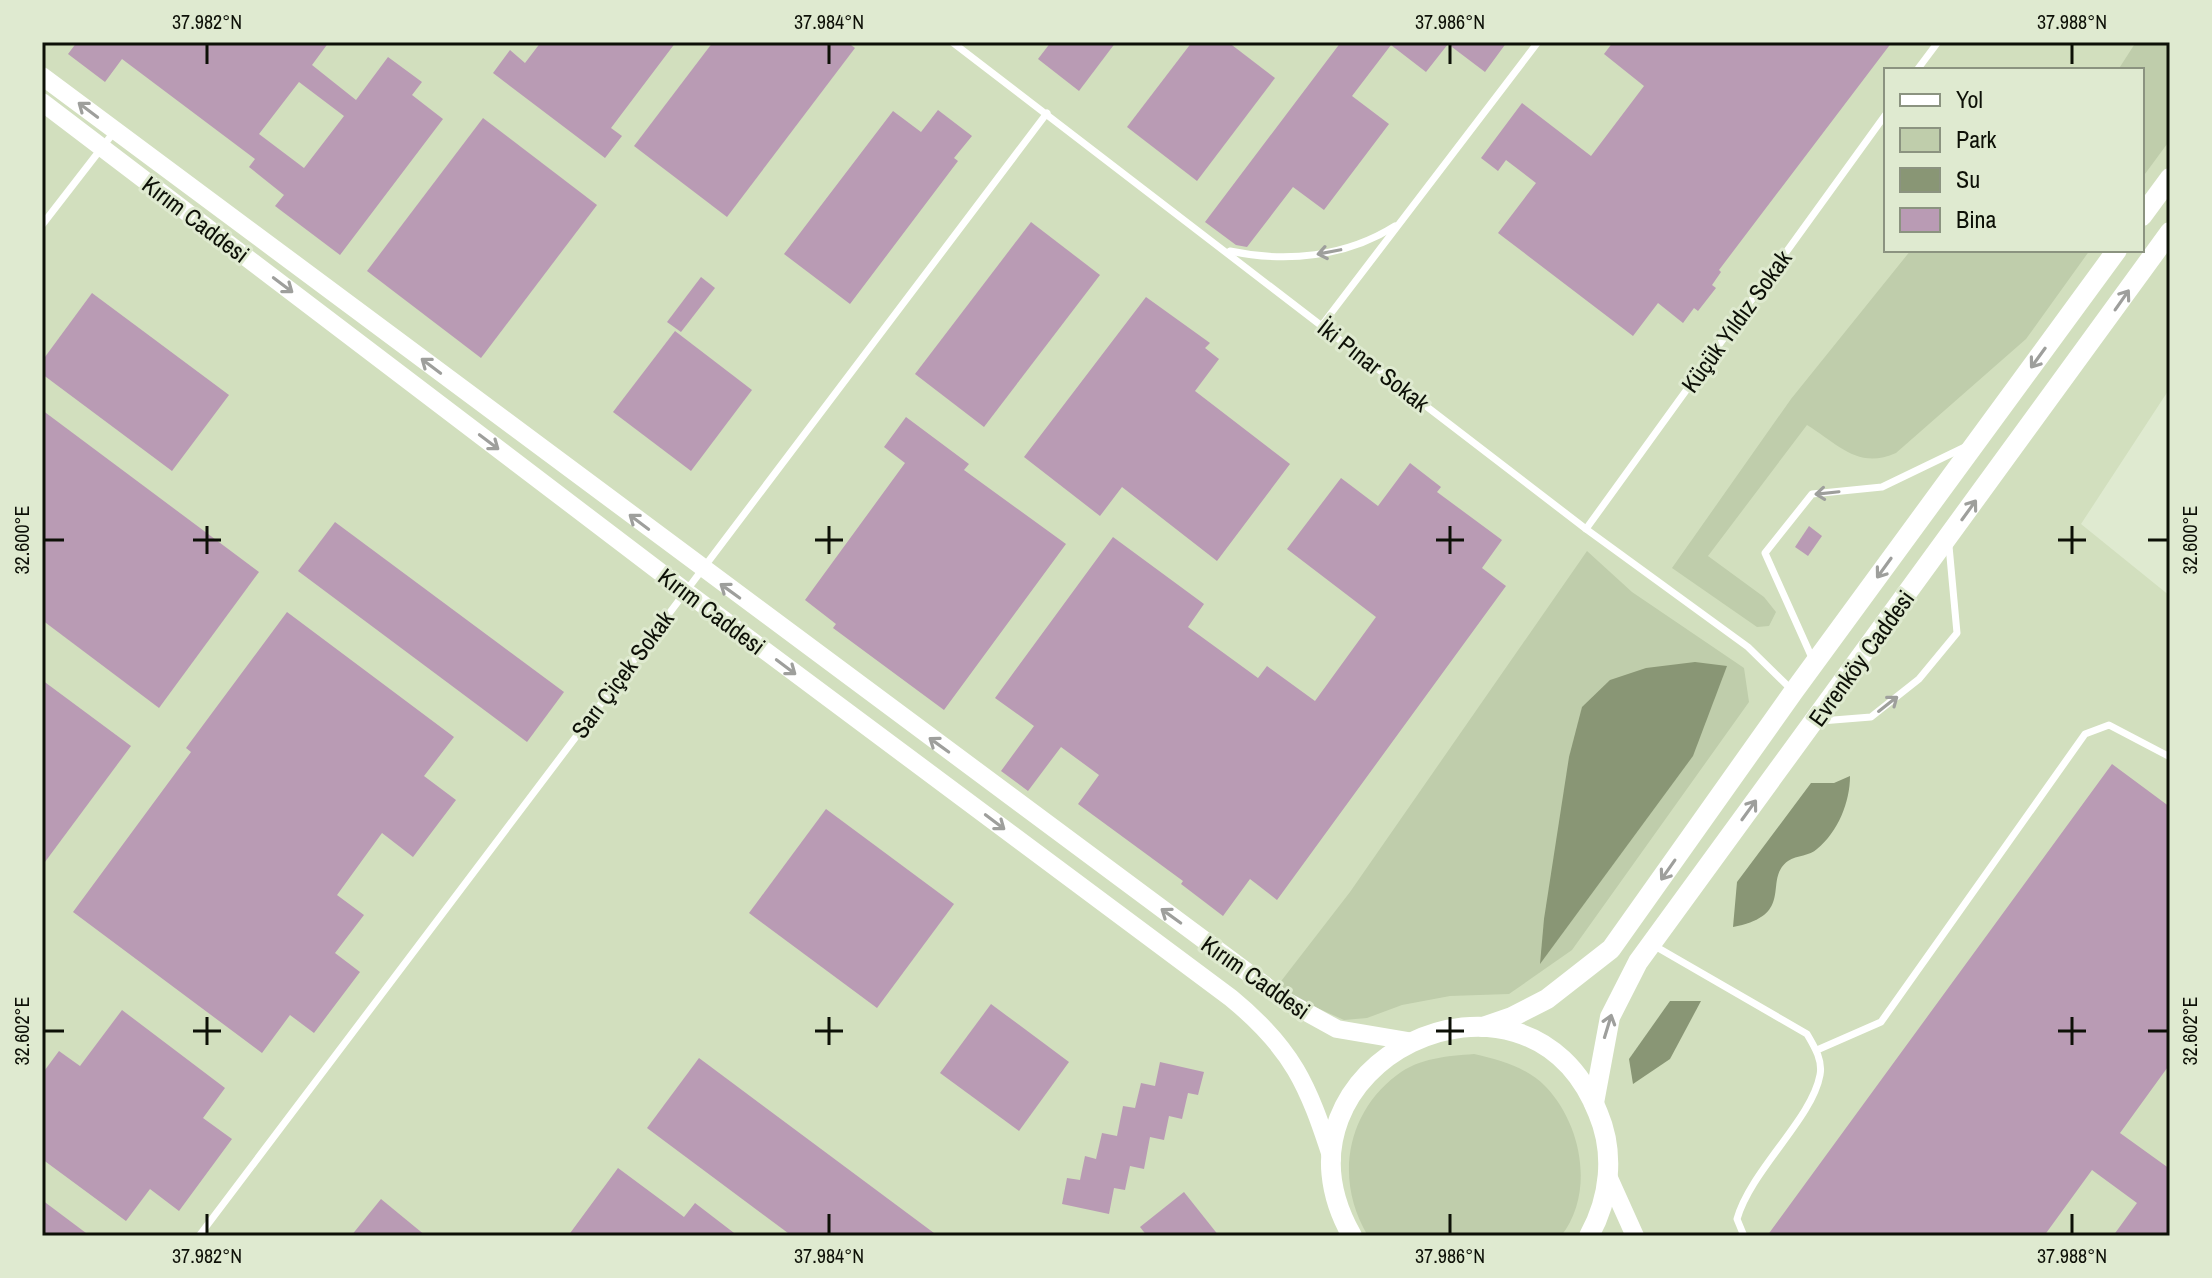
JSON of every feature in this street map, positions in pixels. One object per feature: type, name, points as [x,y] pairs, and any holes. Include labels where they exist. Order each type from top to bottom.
[{"type":"main road","points":[[2144,213],[2170,178]]},
{"type":"main road","name":"Evrenköy Caddesi","points":[[1594,1103],[1610,1017],[1628,979],[1651,943],[2170,232]]},
{"type":"main road","name":"Evrenköy Caddesi","points":[[1483,1027],[1512,1017],[1547,999],[1611,949],[1814,663],[2116,252]]},
{"type":"main road","points":[[1348,1232],[1335,1193],[1332,1159],[1337,1128],[1349,1098],[1374,1065],[1408,1041],[1445,1028],[1483,1027],[1518,1034],[1549,1050],[1575,1074],[1594,1103],[1605,1131],[1608,1176],[1599,1216],[1589,1236]]},
{"type":"street","name":"Kırım Caddesi","points":[[42,76],[1294,1007],[1318,1021],[1354,1034],[1408,1041]]},
{"type":"street","name":"Kırım Caddesi","points":[[42,102],[685,591],[1255,1018],[1296,1066],[1315,1108],[1332,1159]]},
{"type":"street","points":[[1608,1176],[1635,1236]]},
{"type":"lane","name":"İki Pınar Sokak","points":[[952,42],[1586,529],[1748,647],[1794,691]]},
{"type":"lane","points":[[1322,325],[1538,42]]},
{"type":"lane","points":[[1918,68],[1938,42]]},
{"type":"lane","name":"Sarı Çiçek Sokak","points":[[199,1236],[1047,113]]},
{"type":"lane","name":"Küçük Yıldız Sokak","points":[[1586,529],[1884,117]]},
{"type":"lane","points":[[42,225],[115,130]]},
{"type":"lane","points":[[1225,250],[1274,257],[1317,254],[1368,240],[1400,222]]},
{"type":"lane","points":[[1814,663],[1765,553],[1812,494],[1882,487],[1978,440]]},
{"type":"lane","points":[[1814,721],[1871,717],[1919,679],[1957,633],[1948,539]]},
{"type":"lane","points":[[1817,1050],[1881,1022],[2085,734],[2109,725],[2170,757]]},
{"type":"lane","points":[[1651,943],[1807,1034],[1817,1050],[1821,1074],[1808,1102],[1743,1199],[1737,1219],[1744,1236]]},
{"type":"shaded area","points":[[42,42],[2170,42],[2170,388],[2081,524],[2170,596],[2170,1236],[42,1236]]},
{"type":"green space","points":[[2136,42],[2170,42],[2170,140],[2144,175],[2144,68],[2119,68]]},
{"type":"green space","points":[[1909,252],[2089,252],[2026,339],[1896,453],[1883,457],[1859,457],[1807,425],[1708,556],[1764,597],[1776,612],[1769,626],[1757,627],[1672,568],[1791,399]]},
{"type":"green space","points":[[1587,551],[1632,592],[1744,668],[1749,702],[1572,950],[1509,994],[1450,996],[1402,1005],[1367,1018],[1344,1020],[1275,989],[1350,892]]},
{"type":"green space","points":[[1474,1054],[1522,1069],[1539,1080],[1558,1103],[1576,1140],[1580,1160],[1581,1180],[1572,1219],[1561,1236],[1368,1236],[1351,1194],[1349,1172],[1356,1129],[1366,1109],[1379,1091],[1406,1069],[1434,1059]]},
{"type":"water","points":[[1695,662],[1727,666],[1693,756],[1540,964],[1569,757],[1582,707],[1610,680],[1646,668]]},
{"type":"water","points":[[1850,776],[1845,806],[1831,834],[1814,851],[1788,861],[1781,869],[1772,906],[1765,914],[1733,927],[1737,882],[1811,783],[1834,783]]},
{"type":"water","points":[[1670,1001],[1701,1001],[1670,1059],[1633,1084],[1629,1059]]},
{"type":"building","points":[[77,42],[329,42],[312,65],[356,100],[388,57],[422,82],[412,95],[443,119],[340,255],[275,206],[284,195],[249,167],[255,159],[122,59],[105,82],[68,54]],"holes":[[[299,82],[344,116],[304,168],[259,134]]]},
{"type":"building","points":[[541,42],[676,42],[611,128],[622,136],[605,158],[493,73],[510,50],[525,63]]},
{"type":"building","points":[[713,42],[847,42],[855,48],[727,217],[634,146]]},
{"type":"building","points":[[1051,42],[1116,42],[1079,91],[1038,59]]},
{"type":"building","points":[[1192,42],[1228,42],[1275,78],[1197,181],[1127,127]]},
{"type":"building","points":[[1341,42],[1507,42],[1485,72],[1448,44],[1426,72],[1391,45],[1352,96],[1389,124],[1324,210],[1293,187],[1247,247],[1236,245],[1205,222]]},
{"type":"building","points":[[1613,42],[1892,42],[1719,270],[1721,272],[1712,285],[1716,288],[1698,311],[1694,308],[1683,323],[1658,303],[1633,336],[1498,233],[1536,183],[1506,160],[1498,171],[1481,158],[1522,103],[1591,156],[1644,86],[1604,54]]},
{"type":"building","points":[[938,110],[972,136],[954,158],[958,161],[850,304],[784,254],[893,111],[921,132]]},
{"type":"building","points":[[483,118],[597,205],[481,358],[367,271]]},
{"type":"building","points":[[1031,222],[1100,275],[984,427],[915,374]]},
{"type":"building","points":[[701,277],[715,288],[681,332],[667,322]]},
{"type":"building","points":[[92,293],[229,395],[172,471],[42,374],[42,361]]},
{"type":"building","points":[[1146,297],[1210,343],[1205,348],[1219,359],[1195,391],[1290,464],[1217,561],[1122,487],[1100,516],[1024,457]]},
{"type":"building","points":[[675,331],[752,390],[691,471],[613,412]]},
{"type":"building","points":[[42,410],[259,572],[159,708],[42,620]]},
{"type":"building","points":[[906,417],[969,464],[964,470],[1066,544],[944,710],[833,628],[836,624],[805,600],[905,463],[884,447]]},
{"type":"building","points":[[1410,463],[1441,487],[1437,492],[1502,540],[1482,568],[1506,586],[1277,900],[1250,879],[1223,916],[1181,884],[1183,881],[1078,804],[1099,775],[1061,747],[1028,791],[1001,771],[1034,726],[995,698],[1113,537],[1204,604],[1188,627],[1258,678],[1267,666],[1315,701],[1376,617],[1287,549],[1341,478],[1378,506]]},
{"type":"building","points":[[335,522],[564,692],[527,742],[298,571]]},
{"type":"building","points":[[1809,526],[1822,536],[1808,556],[1795,547]]},
{"type":"building","points":[[287,612],[454,737],[424,776],[456,800],[413,857],[382,833],[337,895],[364,915],[335,953],[360,972],[314,1033],[290,1015],[262,1053],[73,912],[191,752],[186,748]]},
{"type":"building","points":[[42,680],[131,746],[42,866]]},
{"type":"building","points":[[2112,764],[2170,807],[2170,1064],[2120,1133],[2170,1169],[2170,1236],[2113,1236],[2137,1203],[2092,1170],[2044,1236],[1767,1236]]},
{"type":"building","points":[[826,809],[954,904],[877,1008],[749,913]]},
{"type":"building","points":[[991,1004],[1069,1062],[1019,1131],[940,1073]]},
{"type":"building","points":[[122,1010],[225,1088],[203,1118],[232,1139],[179,1211],[150,1189],[126,1221],[42,1159],[42,1074],[59,1051],[80,1066]]},
{"type":"building","points":[[699,1058],[938,1236],[792,1236],[647,1128]]},
{"type":"building","points":[[1160,1062],[1204,1072],[1198,1095],[1188,1093],[1182,1119],[1169,1116],[1164,1140],[1150,1137],[1144,1169],[1130,1166],[1125,1190],[1114,1188],[1109,1214],[1062,1204],[1067,1178],[1080,1180],[1085,1156],[1096,1159],[1102,1133],[1117,1136],[1123,1106],[1135,1108],[1141,1083],[1155,1086]]},
{"type":"building","points":[[618,1168],[684,1217],[695,1203],[738,1236],[568,1236]]},
{"type":"building","points":[[1184,1192],[1219,1236],[1147,1236],[1140,1227]]},
{"type":"building","points":[[381,1199],[426,1236],[351,1236]]},
{"type":"building","points":[[42,1200],[90,1236],[42,1236]]}]
